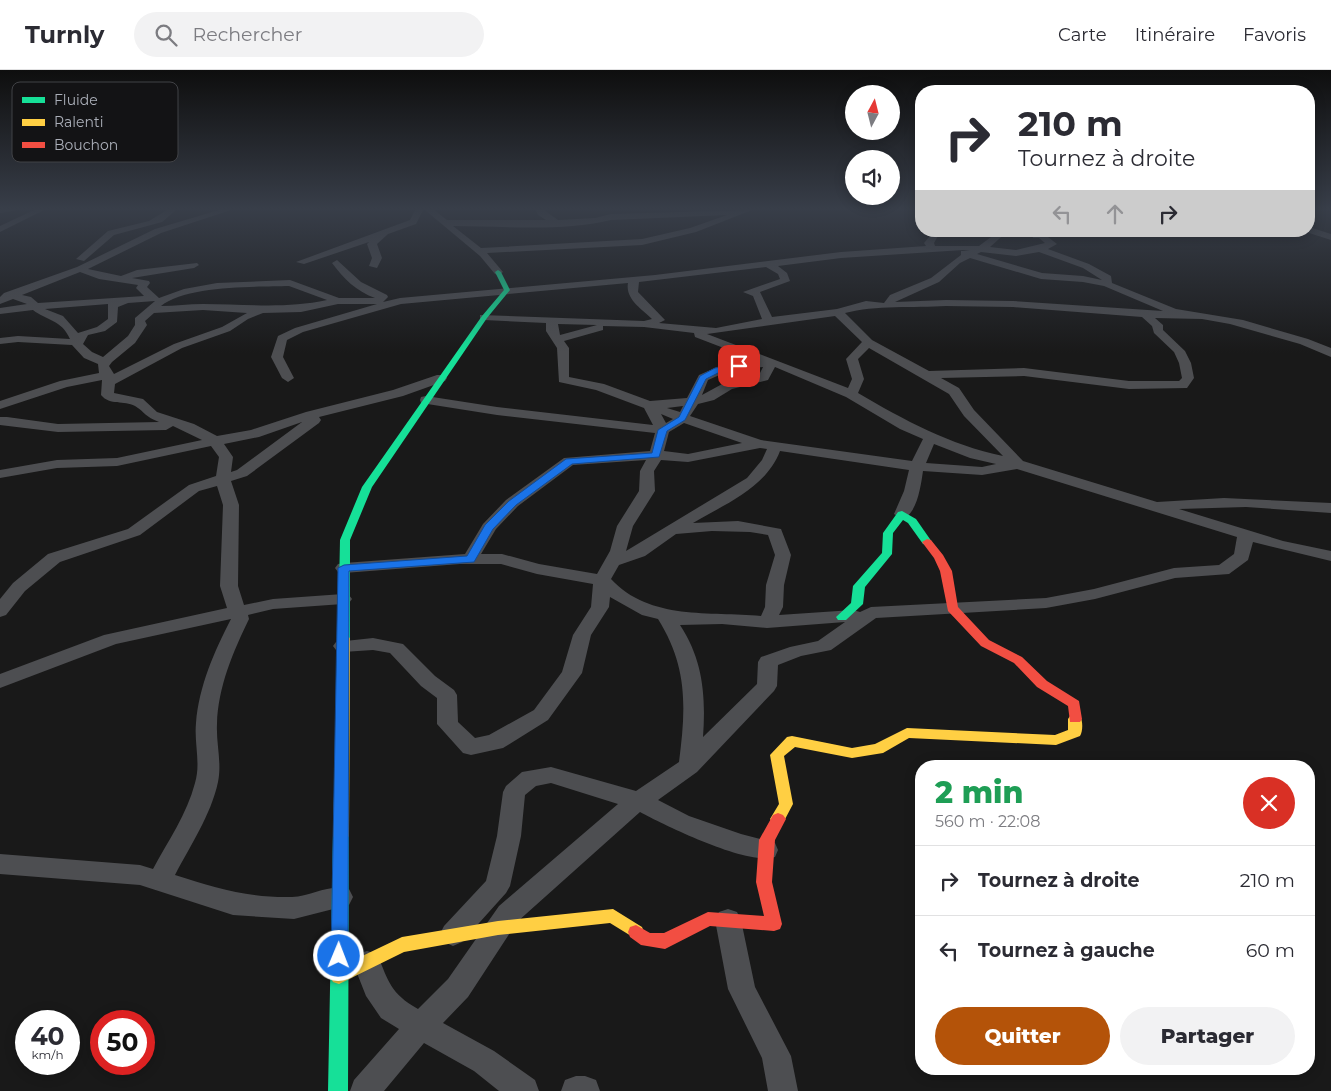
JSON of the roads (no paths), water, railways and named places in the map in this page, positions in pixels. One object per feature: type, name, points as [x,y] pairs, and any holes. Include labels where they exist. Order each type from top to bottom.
[{"type":"main road","points":[[338,1091],[345,540],[368,487],[484,317],[507,290],[498,272]]},
{"type":"main road","points":[[339,976],[402,945],[498,928],[613,916],[646,940],[665,941],[708,919],[774,924],[764,882],[766,850],[767,840],[786,804],[777,755],[792,741],[852,753],[878,749],[907,733],[1056,740],[1075,733],[1074,704],[1042,684],[1018,660],[984,643],[952,608],[952,592],[947,569],[935,549],[922,536],[914,520],[902,514],[888,533],[887,554],[859,586],[857,604],[842,617]]},
{"type":"street","points":[[81,264],[87,258]]},
{"type":"street","points":[[3,297],[96,258]]},
{"type":"street","points":[[301,262],[315,258]]},
{"type":"street","points":[[374,266],[377,258]]},
{"type":"street","points":[[485,258],[498,272]]},
{"type":"street","points":[[148,313],[203,307],[271,310],[315,307],[338,301],[400,301],[634,280],[836,258]]},
{"type":"street","points":[[885,306],[894,297],[935,280],[948,267],[963,258]]},
{"type":"street","points":[[981,258],[1041,276],[1083,279],[1107,284],[1124,293],[1174,312],[1202,316]]},
{"type":"street","points":[[1062,258],[1098,272],[1107,278],[1107,284]]},
{"type":"street","points":[[337,263],[348,278],[365,292],[400,301]]},
{"type":"street","points":[[81,264],[99,276],[145,283],[141,288],[154,298]]},
{"type":"street","points":[[120,279],[137,273],[194,264]]},
{"type":"street","points":[[765,264],[784,273],[786,277],[785,281],[780,283],[748,292],[757,294],[768,321]]},
{"type":"street","points":[[557,339],[612,326],[644,324],[659,320],[655,314],[634,296],[632,289],[634,280]]},
{"type":"street","points":[[158,880],[188,825],[209,770],[206,724],[212,683],[226,646],[240,619],[229,586],[231,505],[223,479],[226,457],[215,441],[189,428],[152,415],[138,402],[118,400],[107,395],[108,373],[118,348],[130,342],[140,325],[139,320],[161,301],[188,290],[253,283],[290,283],[338,301]]},
{"type":"street","points":[[3,297],[27,299],[45,314],[58,318],[75,336],[77,345],[108,373]]},
{"type":"street","points":[[0,311],[37,306],[154,298]]},
{"type":"street","points":[[148,313],[148,305],[154,298]]},
{"type":"street","points":[[0,341],[18,339],[67,343],[76,341],[84,333],[102,330],[113,320],[113,304],[126,300]]},
{"type":"street","points":[[288,378],[277,357],[282,338],[299,330],[400,301]]},
{"type":"street","points":[[673,329],[716,331],[768,321],[838,312],[866,304],[885,306],[946,303],[1013,304],[1228,318],[1277,334],[1302,339],[1331,352]]},
{"type":"street","points":[[0,405],[64,384],[134,367],[178,346],[226,329],[244,317],[271,310]]},
{"type":"street","points":[[838,312],[868,342],[929,375],[954,391],[969,414],[1018,464]]},
{"type":"street","points":[[929,375],[1024,372],[1128,385],[1182,385],[1188,378],[1183,358],[1177,346],[1158,331],[1157,325],[1144,313]]},
{"type":"street","points":[[484,317],[644,324],[700,336],[851,394],[905,426],[930,438],[975,455],[1018,464],[1279,545],[1331,556]]},
{"type":"street","points":[[552,320],[552,331],[563,348],[563,379],[600,387],[649,405],[686,410],[731,436],[767,445],[917,466],[982,471],[1018,464]]},
{"type":"street","points":[[851,394],[858,379],[852,360],[868,342]]},
{"type":"street","points":[[343,646],[373,644],[396,648],[428,681],[447,695],[448,724],[471,747],[495,742],[541,715],[572,673],[582,635],[600,607],[602,580],[612,562],[625,526],[646,491],[647,472],[656,455],[663,430],[686,410],[728,386],[764,378],[771,362]]},
{"type":"street","points":[[686,410],[703,378],[728,367],[771,362]]},
{"type":"street","points":[[0,474],[57,464],[117,462],[254,434],[328,410],[398,393],[441,378]]},
{"type":"street","points":[[426,400],[497,411],[663,430]]},
{"type":"street","points":[[649,405],[663,430]]},
{"type":"street","points":[[0,611],[19,587],[54,558],[134,532],[194,488],[242,473],[328,410]]},
{"type":"street","points":[[0,421],[10,420],[57,428],[93,429],[145,424],[189,428]]},
{"type":"street","points":[[902,514],[912,491],[917,466],[930,438]]},
{"type":"street","points":[[470,559],[489,527],[512,503],[569,461],[656,455],[688,458],[767,445]]},
{"type":"street","points":[[612,562],[639,552],[672,529],[752,481],[769,461],[767,445]]},
{"type":"street","points":[[1154,507],[1190,502],[1290,504],[1331,508]]},
{"type":"street","points":[[672,529],[720,528],[742,525],[775,532],[783,555],[775,585],[774,607],[767,622]]},
{"type":"street","points":[[344,568],[470,559],[502,560],[536,569],[602,580],[612,591],[648,611],[681,619],[722,618],[767,622],[871,613],[1046,603],[1095,594],[1174,573],[1223,570],[1242,556],[1246,535]]},
{"type":"street","points":[[0,591],[19,587]]},
{"type":"street","points":[[0,680],[111,639],[273,604],[344,599]]},
{"type":"street","points":[[365,1091],[393,1055],[458,988],[508,914],[640,801],[689,766],[767,686],[768,662],[797,651],[824,646],[871,613]]},
{"type":"street","points":[[665,615],[684,647],[690,674],[693,704],[689,766]]},
{"type":"street","points":[[450,937],[497,886],[509,836],[514,792],[530,778],[552,775],[640,801],[681,823],[740,844],[766,850]]},
{"type":"street","points":[[0,864],[140,874],[233,904],[294,908],[340,897]]},
{"type":"street","points":[[728,920],[742,989],[776,1056],[783,1091]]},
{"type":"street","points":[[367,963],[376,987],[390,1009],[484,1061],[524,1091]]},
{"type":"street","points":[[576,1091],[585,1091]]}]
